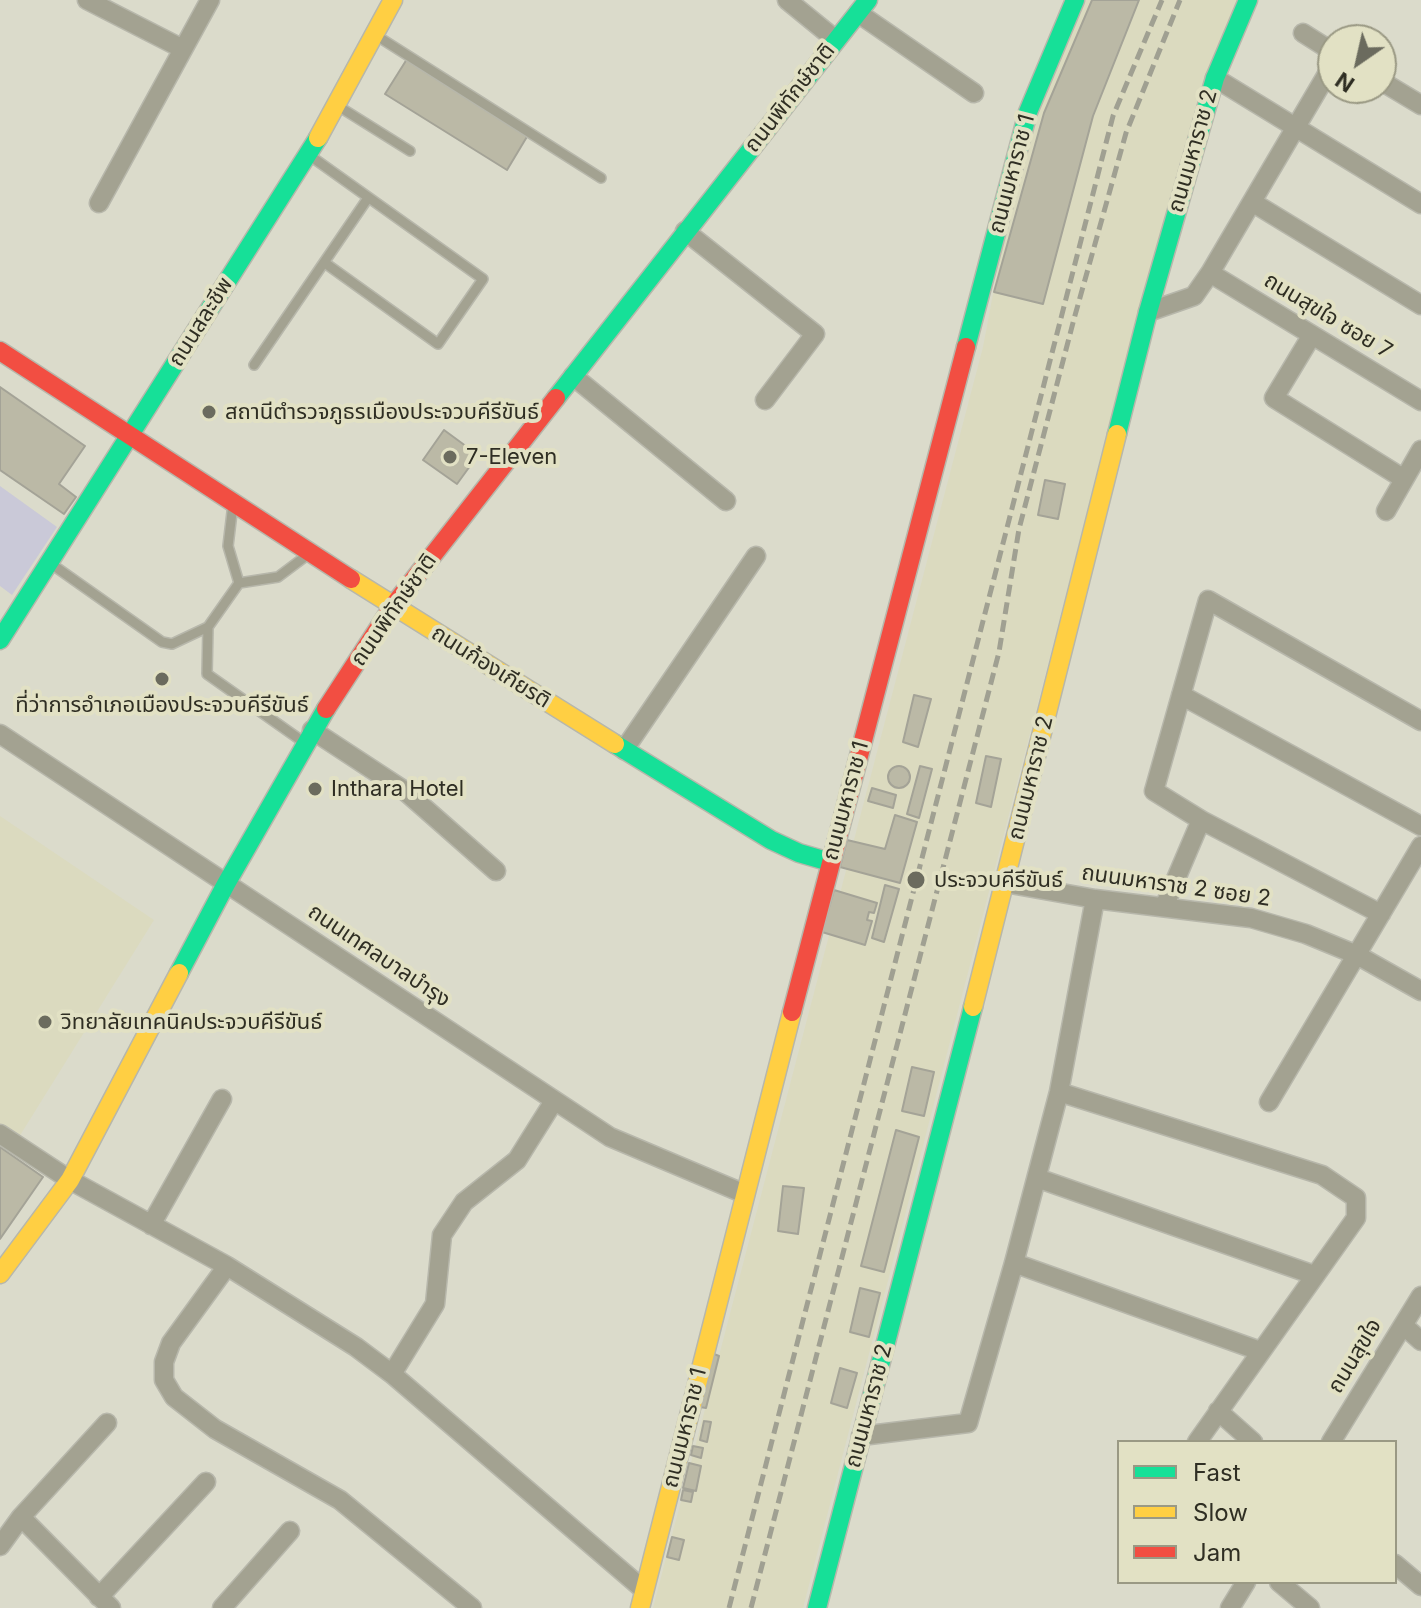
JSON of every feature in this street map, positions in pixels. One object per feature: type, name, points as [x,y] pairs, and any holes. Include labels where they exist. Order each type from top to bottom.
[{"type":"street","points":[[87,0],[183,49]]},
{"type":"street","points":[[99,203],[210,0]]},
{"type":"street","name":"ถนนสละชีพ","points":[[0,640],[309,155],[393,0]]},
{"type":"street","points":[[787,0],[836,40]]},
{"type":"street","name":"ถนนมหาราช 1","points":[[642,1599],[830,862],[1028,112],[1075,0]]},
{"type":"street","name":"ถนนมหาราช 2","points":[[817,1608],[1005,883],[1148,312],[1215,78],[1248,0]]},
{"type":"street","points":[[863,6],[974,93]]},
{"type":"street","name":"ถนนพิทักษ์ชาติ","points":[[0,1274],[70,1180],[308,736],[393,606],[863,6]]},
{"type":"street","points":[[1303,33],[1317,42]]},
{"type":"street","points":[[1215,78],[1421,204]]},
{"type":"street","points":[[1397,91],[1421,105]]},
{"type":"street","points":[[1148,312],[1194,296],[1317,92]]},
{"type":"street","points":[[1252,202],[1421,305]]},
{"type":"street","points":[[685,231],[815,334],[765,400]]},
{"type":"street","name":"ถนนสุขใจ ซอย 7","points":[[1210,273],[1421,401]]},
{"type":"street","points":[[1312,335],[1274,398],[1404,479]]},
{"type":"street","name":"ถนนก้องเกียรติ","points":[[0,351],[393,606],[624,750],[771,840],[830,862]]},
{"type":"street","points":[[573,376],[726,501]]},
{"type":"street","points":[[1386,511],[1421,450]]},
{"type":"street","points":[[624,750],[756,556]]},
{"type":"street","points":[[1381,914],[1201,820],[1154,791],[1208,600],[1421,721]]},
{"type":"street","points":[[1181,695],[1421,826]]},
{"type":"street","name":"ถนนเทศลบาลบำรุง","points":[[0,734],[610,1137],[745,1194]]},
{"type":"street","points":[[308,736],[405,791],[496,871]]},
{"type":"street","points":[[1164,907],[1201,820]]},
{"type":"street","points":[[1269,1102],[1421,846]]},
{"type":"street","name":"ถนนมหาราช 2 ซอย 2","points":[[1005,883],[1095,899],[1251,918],[1306,934],[1357,955],[1421,991]]},
{"type":"street","points":[[861,1436],[968,1423],[1059,1092],[1095,899]]},
{"type":"street","points":[[1059,1092],[1322,1175],[1356,1198],[1356,1218],[1198,1440]]},
{"type":"street","points":[[151,1225],[222,1099]]},
{"type":"street","points":[[392,1374],[435,1304],[442,1235],[464,1202],[517,1160],[554,1101]]},
{"type":"street","points":[[0,1134],[70,1180],[227,1266],[356,1347],[392,1374],[642,1599]]},
{"type":"street","points":[[1037,1178],[1314,1275]]},
{"type":"street","points":[[1014,1263],[1260,1351]]},
{"type":"street","points":[[227,1266],[171,1343],[164,1362],[164,1380],[174,1397],[215,1429],[340,1500],[472,1608]]},
{"type":"street","name":"ถนนสุขใจ","points":[[1332,1440],[1421,1296]]},
{"type":"street","points":[[1403,1325],[1421,1341]]},
{"type":"street","points":[[1218,1411],[1251,1440]]},
{"type":"street","points":[[0,1546],[21,1517],[107,1423]]},
{"type":"street","points":[[21,1517],[105,1602],[206,1482]]},
{"type":"street","points":[[222,1608],[290,1531]]},
{"type":"street","points":[[1397,1566],[1421,1586]]},
{"type":"street","points":[[1230,1608],[1245,1584]]},
{"type":"street","points":[[1281,1584],[1310,1608]]},
{"type":"lane","points":[[374,34],[601,178]]},
{"type":"lane","points":[[337,105],[410,151]]},
{"type":"lane","points":[[309,155],[483,279],[438,344],[325,263]]},
{"type":"lane","points":[[254,365],[368,198]]},
{"type":"lane","points":[[233,500],[228,546],[239,583]]},
{"type":"lane","points":[[50,563],[162,642],[172,644],[208,627],[239,583],[278,577],[311,552]]},
{"type":"lane","points":[[208,627],[207,674],[308,736]]},
{"type":"shaded area","points":[[1086,0],[1237,0],[1136,325],[803,1608],[653,1608],[983,347],[1001,252],[1037,115]]},
{"type":"shaded area","points":[[0,486],[57,527],[12,595],[0,586]]},
{"type":"shaded area","name":"วิทยาลัยเทคนิคประจวบคีรีขันธ์","points":[[0,816],[154,920],[19,1137],[0,1124]]},
{"type":"building","points":[[1092,0],[1139,0],[1093,116],[1043,304],[994,292],[1044,113]]},
{"type":"building","points":[[407,59],[528,135],[507,170],[385,94]]},
{"type":"building","points":[[0,387],[85,446],[59,484],[76,497],[64,514],[0,470]]},
{"type":"building","name":"7-Eleven","points":[[444,430],[478,455],[457,484],[423,460]]},
{"type":"building","points":[[1045,480],[1065,484],[1058,519],[1038,515]]},
{"type":"building","points":[[914,695],[931,699],[918,747],[903,742]]},
{"type":"building","points":[[986,756],[1001,759],[991,807],[976,803]]},
{"type":"building","points":[[899,766],[907,769],[910,777],[907,785],[899,788],[891,785],[888,777],[891,769]]},
{"type":"building","points":[[920,766],[932,769],[919,818],[907,814]]},
{"type":"building","points":[[872,788],[896,795],[893,808],[868,801]]},
{"type":"building","points":[[895,815],[917,822],[900,883],[840,867],[847,840],[885,849]]},
{"type":"building","points":[[885,885],[899,889],[884,942],[872,938]]},
{"type":"building","points":[[834,890],[877,903],[874,913],[869,912],[867,920],[872,921],[865,945],[822,932]]},
{"type":"building","points":[[912,1067],[934,1072],[924,1116],[902,1111]]},
{"type":"building","points":[[896,1130],[919,1137],[884,1272],[861,1266]]},
{"type":"building","points":[[0,1147],[43,1177],[0,1239]]},
{"type":"building","points":[[783,1186],[804,1188],[798,1234],[778,1231]]},
{"type":"building","points":[[860,1288],[880,1293],[869,1337],[850,1332]]},
{"type":"building","points":[[714,1354],[719,1356],[706,1408],[700,1407]]},
{"type":"building","points":[[840,1368],[857,1373],[847,1408],[831,1403]]},
{"type":"building","points":[[704,1421],[711,1422],[707,1442],[700,1440]]},
{"type":"building","points":[[693,1446],[703,1448],[701,1458],[691,1455]]},
{"type":"building","points":[[689,1463],[701,1466],[696,1491],[683,1488]]},
{"type":"building","points":[[683,1490],[693,1492],[691,1502],[681,1500]]},
{"type":"building","points":[[672,1537],[684,1540],[679,1560],[667,1557]]},
{"type":"railway","points":[[729,1608],[1113,116],[1162,0]]},
{"type":"railway","points":[[751,1608],[999,652],[1019,529],[1074,319],[1126,133],[1180,0]]},
{"type":"traffic: fast","points":[[556,398],[868,0]]},
{"type":"traffic: fast","points":[[966,347],[1028,112],[1075,0]]},
{"type":"traffic: fast","points":[[1117,434],[1148,312],[1215,78],[1248,0]]},
{"type":"traffic: fast","points":[[0,640],[318,138]]},
{"type":"traffic: fast","points":[[179,973],[326,709]]},
{"type":"traffic: fast","points":[[615,744],[771,840],[830,862]]},
{"type":"traffic: fast","points":[[817,1608],[973,1007]]},
{"type":"traffic: slow","points":[[318,138],[393,0]]},
{"type":"traffic: slow","points":[[973,1007],[1117,434]]},
{"type":"traffic: slow","points":[[351,579],[615,744]]},
{"type":"traffic: slow","points":[[0,1274],[70,1180],[179,973]]},
{"type":"traffic: slow","points":[[640,1608],[792,1012]]},
{"type":"traffic: jam","points":[[792,1012],[966,347]]},
{"type":"traffic: jam","points":[[0,351],[351,579]]},
{"type":"traffic: jam","points":[[326,709],[393,606],[556,398]]},
{"type":"place","name":"สถานีตำรวจภูธรเมืองประจวบคีรีขันธ์","points":[[209,412]]},
{"type":"place","name":"7-Eleven","points":[[450,457]]},
{"type":"place","name":"ที่ว่าการอำเภอเมืองประจวบคีรีขันธ์","points":[[162,679]]},
{"type":"place","name":"Inthara Hotel","points":[[315,789]]},
{"type":"place","name":"ประจวบคีรีขันธ์","points":[[916,880]]},
{"type":"place","name":"วิทยาลัยเทคนิคประจวบคีรีขันธ์","points":[[45,1022]]}]
